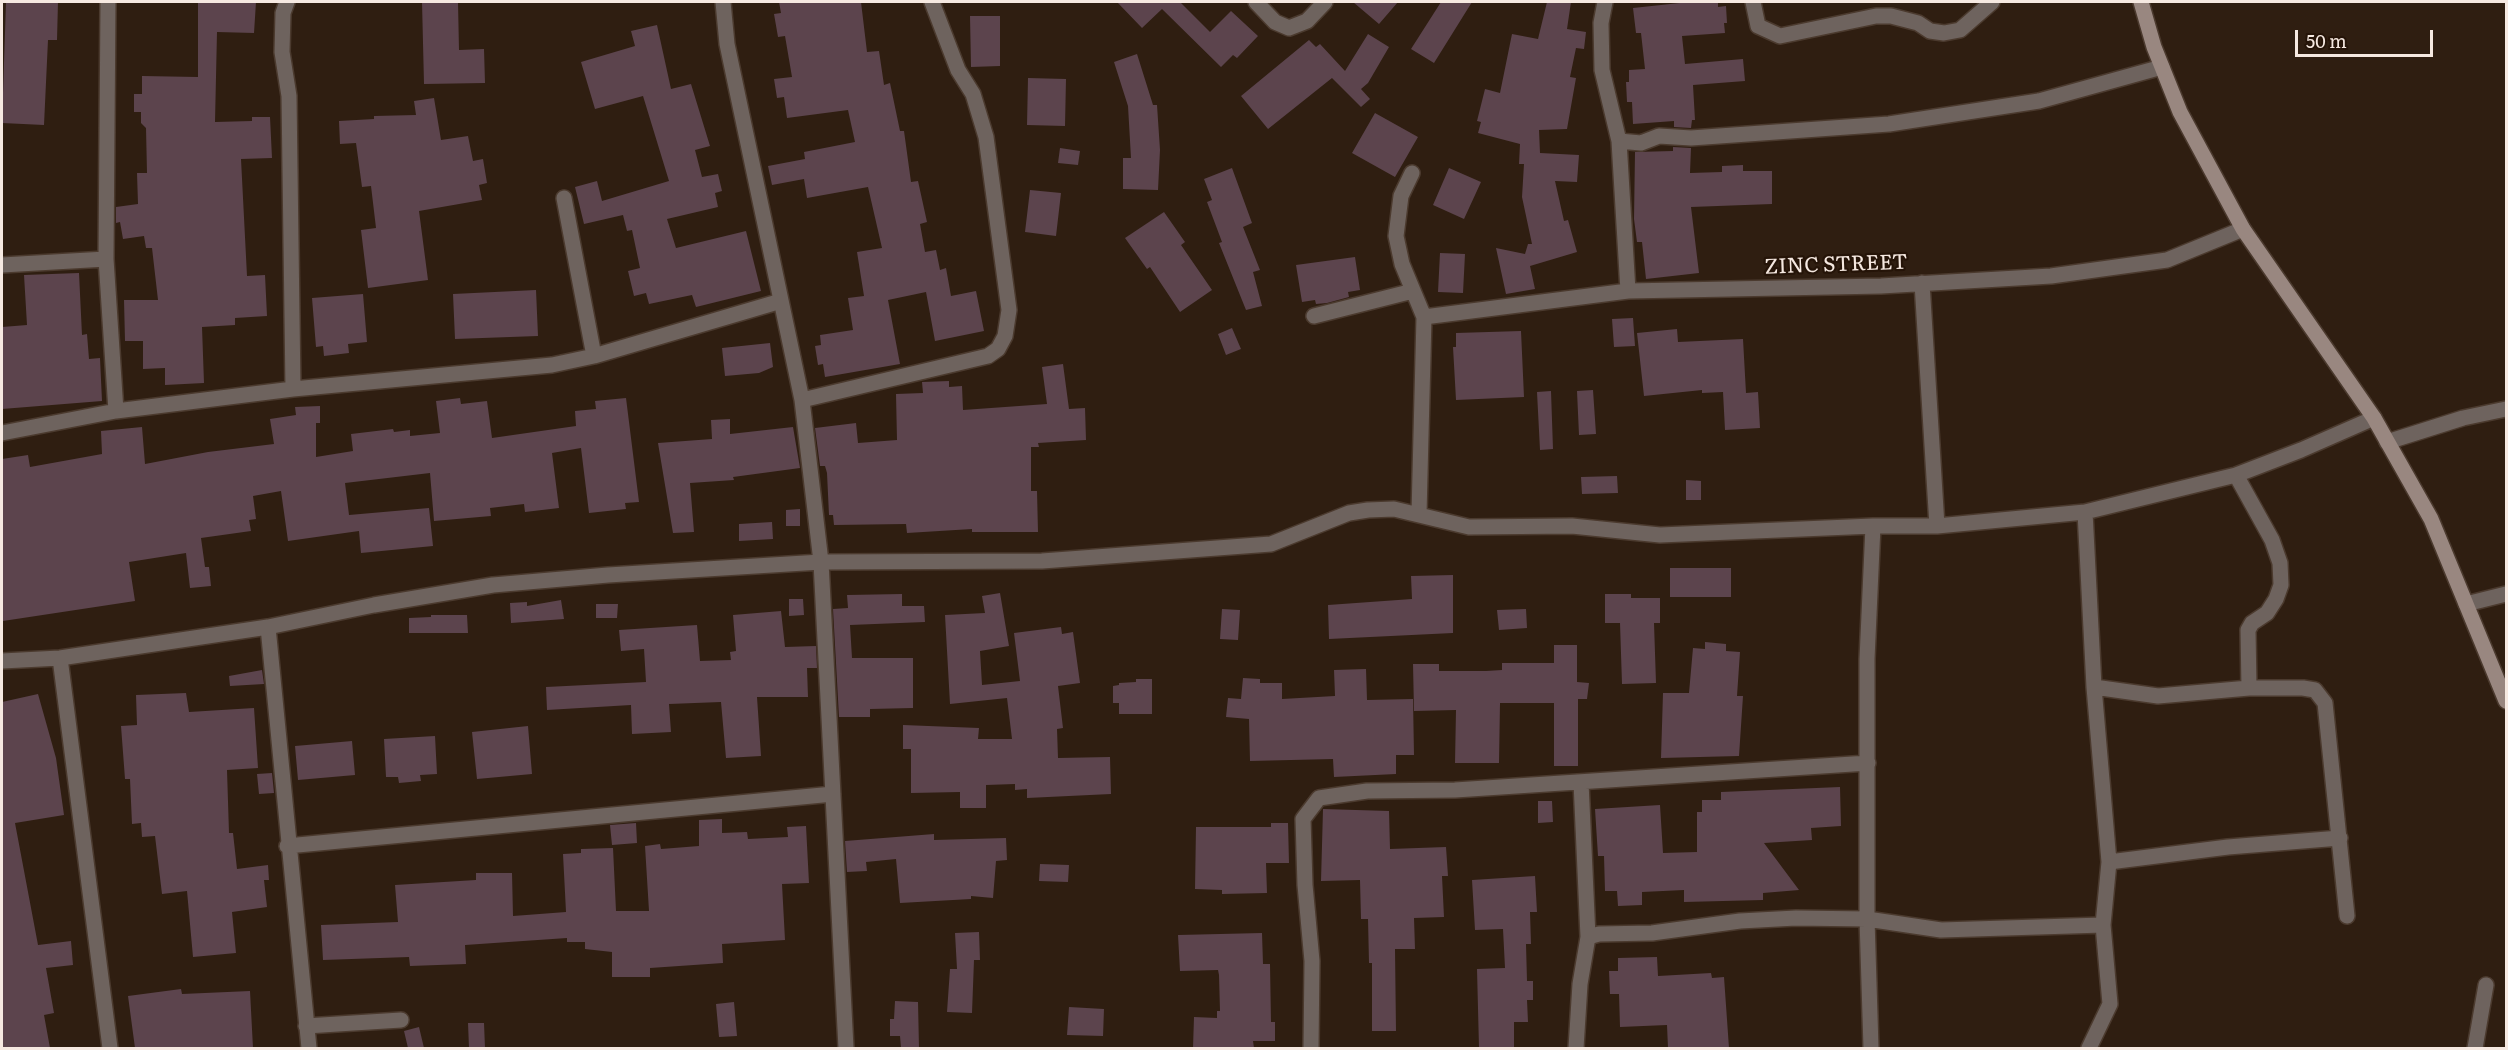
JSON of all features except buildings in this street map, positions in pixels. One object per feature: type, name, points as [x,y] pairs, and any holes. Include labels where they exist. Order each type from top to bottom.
[{"type":"street","points":[[108,2],[106,259],[116,411]]},
{"type":"street","points":[[287,2],[283,14],[282,52],[289,96],[293,389]]},
{"type":"street","points":[[723,2],[727,44],[802,400],[821,562],[846,1048]]},
{"type":"street","points":[[802,400],[988,356],[998,349],[1005,336],[1009,310],[986,137],[973,94],[958,70],[932,2]]},
{"type":"street","points":[[1256,2],[1275,22],[1289,28],[1306,21],[1325,2]]},
{"type":"street","points":[[1605,2],[1601,23],[1602,70],[1619,141],[1628,291]]},
{"type":"street","points":[[1753,2],[1758,26],[1780,36],[1876,16],[1909,21],[1930,31],[1944,33],[1960,30],[1992,2]]},
{"type":"street","points":[[2141,2],[2154,48],[2180,112],[2243,230],[2374,418],[2431,519],[2506,701]]},
{"type":"street","points":[[1619,141],[1641,143],[1659,136],[1691,138],[1889,124],[2039,102],[2162,66]]},
{"type":"street","points":[[1412,173],[1401,196],[1396,236],[1402,264],[1424,317],[1419,514]]},
{"type":"street","points":[[564,198],[594,356]]},
{"type":"street","name":"ZINC STREET","points":[[1424,317],[1628,291],[1922,283],[2051,276],[2167,260],[2243,230]]},
{"type":"street","points":[[2,265],[106,259]]},
{"type":"street","points":[[1922,283],[1937,526]]},
{"type":"street","points":[[1314,316],[1413,291]]},
{"type":"street","points":[[2,433],[116,411],[293,389],[552,365],[594,356],[781,301]]},
{"type":"street","points":[[2387,442],[2463,418],[2506,409]]},
{"type":"street","points":[[2,661],[60,658],[268,627],[374,605],[493,585],[821,562],[1042,561],[1271,544],[1359,511],[1394,509],[1469,527],[1572,526],[1660,535],[1873,526],[1937,526],[2085,512],[2236,475],[2374,418]]},
{"type":"street","points":[[2236,475],[2272,540],[2280,563],[2281,585],[2276,599],[2248,630],[2249,688]]},
{"type":"street","points":[[2085,512],[2094,687],[2109,862],[2103,925],[2110,1004],[2089,1048]]},
{"type":"street","points":[[1871,1048],[1867,919],[1868,659],[1873,526]]},
{"type":"street","points":[[2466,604],[2506,594]]},
{"type":"street","points":[[268,627],[287,846],[309,1048]]},
{"type":"street","points":[[60,658],[110,1048]]},
{"type":"street","points":[[2094,687],[2158,696],[2249,688],[2303,687],[2315,690],[2325,703],[2347,916]]},
{"type":"street","points":[[1311,1048],[1312,961],[1305,885],[1303,819],[1319,798],[1367,791],[1455,790],[1868,763]]},
{"type":"street","points":[[1576,1048],[1580,984],[1588,937],[1581,782]]},
{"type":"street","points":[[287,846],[833,794]]},
{"type":"street","points":[[2109,862],[2228,847],[2340,838]]},
{"type":"street","points":[[1588,937],[1599,934],[1674,931],[1740,921],[1867,919],[1941,930],[2103,925]]},
{"type":"street","points":[[2475,1048],[2486,985]]},
{"type":"street","points":[[306,1026],[400,1020]]}]
